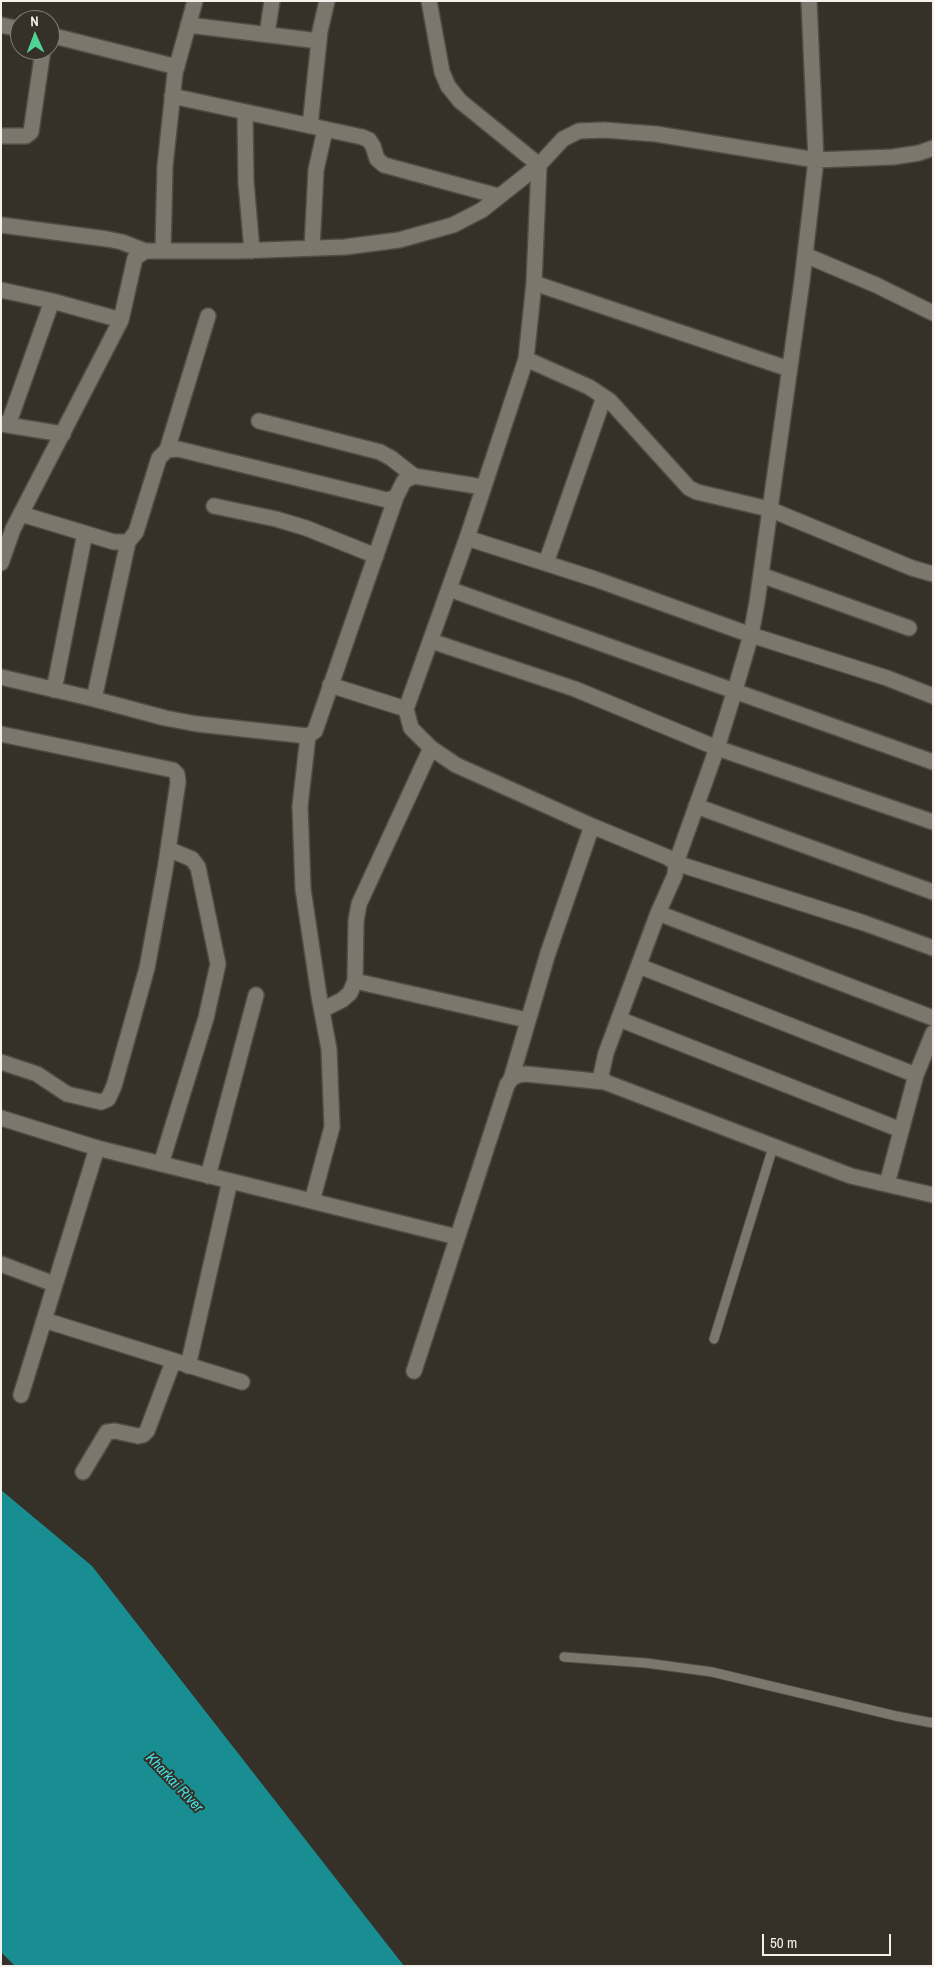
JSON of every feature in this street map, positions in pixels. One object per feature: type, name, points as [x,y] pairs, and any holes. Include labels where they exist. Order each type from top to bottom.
[{"type":"street","points":[[162,250],[165,166],[172,96],[177,67],[195,1]]},
{"type":"street","points":[[267,34],[272,1]]},
{"type":"street","points":[[312,248],[318,128],[319,41],[327,1]]},
{"type":"street","points":[[429,1],[442,72],[448,86],[460,101],[539,164]]},
{"type":"street","points":[[605,1082],[601,1075],[606,1053],[674,875],[676,863],[717,748],[751,635],[805,255],[816,160],[809,1]]},
{"type":"street","points":[[188,25],[319,41]]},
{"type":"street","points":[[60,38],[177,67]]},
{"type":"street","points":[[1,136],[26,136],[31,132],[42,60]]},
{"type":"street","points":[[172,96],[369,140],[377,158],[384,165],[498,196]]},
{"type":"street","points":[[245,112],[246,182],[252,251]]},
{"type":"street","points":[[1,225],[107,239],[122,242],[145,251],[252,251],[345,247],[399,240],[453,225],[482,210],[539,164],[563,140],[579,131],[604,130],[656,134],[816,160],[894,157],[919,153],[933,148]]},
{"type":"street","points":[[539,164],[534,283],[526,359],[467,538],[406,709],[411,728],[431,748],[456,765],[676,863],[933,948]]},
{"type":"street","points":[[1,563],[7,528],[21,514],[121,320],[135,258],[145,251]]},
{"type":"street","points":[[805,255],[933,313]]},
{"type":"street","points":[[534,283],[789,369]]},
{"type":"street","points":[[1,290],[52,301],[121,320]]},
{"type":"street","points":[[52,301],[5,425],[62,434]]},
{"type":"street","points":[[94,699],[128,542],[136,532],[159,458],[167,450],[208,316]]},
{"type":"street","points":[[526,359],[588,387],[604,397],[620,411],[689,488],[697,492],[769,509],[912,568],[933,574]]},
{"type":"street","points":[[546,563],[604,397]]},
{"type":"street","points":[[259,422],[380,452],[414,476],[483,487]]},
{"type":"street","points":[[167,450],[178,449],[386,500],[396,497]]},
{"type":"street","points":[[312,1201],[332,1127],[329,1049],[303,889],[300,806],[308,736],[314,730],[396,497],[404,481],[414,476]]},
{"type":"street","points":[[214,506],[276,519],[306,528],[376,556]]},
{"type":"street","points":[[21,514],[114,542],[128,542]]},
{"type":"street","points":[[54,690],[85,533]]},
{"type":"street","points":[[467,538],[546,563],[751,635],[887,678],[933,696]]},
{"type":"street","points":[[761,574],[909,628]]},
{"type":"street","points":[[449,589],[933,762]]},
{"type":"street","points":[[431,641],[574,689],[717,748],[933,822]]},
{"type":"street","points":[[1,677],[165,718],[197,724],[308,736]]},
{"type":"street","points":[[330,685],[406,709]]},
{"type":"street","points":[[1,734],[172,770],[177,774],[178,782],[147,968],[114,1086],[108,1098],[101,1102],[67,1094],[37,1074],[1,1062]]},
{"type":"street","points":[[322,1010],[342,1000],[350,993],[355,981],[356,921],[359,904],[431,748]]},
{"type":"street","points":[[696,806],[933,892]]},
{"type":"street","points":[[511,1079],[527,1020],[592,826]]},
{"type":"street","points":[[161,1164],[206,1018],[218,964],[198,867],[192,859],[168,849]]},
{"type":"street","points":[[658,913],[933,1018]]},
{"type":"street","points":[[639,966],[916,1075]]},
{"type":"street","points":[[355,981],[527,1020]]},
{"type":"street","points":[[208,1176],[256,995]]},
{"type":"street","points":[[619,1019],[901,1130]]},
{"type":"street","points":[[887,1184],[916,1075],[933,1033]]},
{"type":"street","points":[[414,1371],[506,1085],[518,1075],[535,1074],[605,1082],[851,1176],[933,1195]]},
{"type":"street","points":[[1,1118],[97,1148],[457,1237]]},
{"type":"street","points":[[21,1396],[97,1148]]},
{"type":"street","points":[[188,1366],[230,1181]]},
{"type":"street","points":[[1,1264],[54,1284]]},
{"type":"street","points":[[44,1320],[173,1362],[242,1382]]},
{"type":"street","points":[[83,1472],[107,1432],[115,1431],[138,1436],[143,1435],[147,1431],[173,1362]]},
{"type":"lane","points":[[714,1338],[773,1146]]},
{"type":"lane","points":[[564,1657],[646,1663],[712,1672],[933,1723]]},
{"type":"water","name":"Kharkai River","points":[[1,1490],[92,1566],[404,1966],[15,1966],[1,1952]]}]
